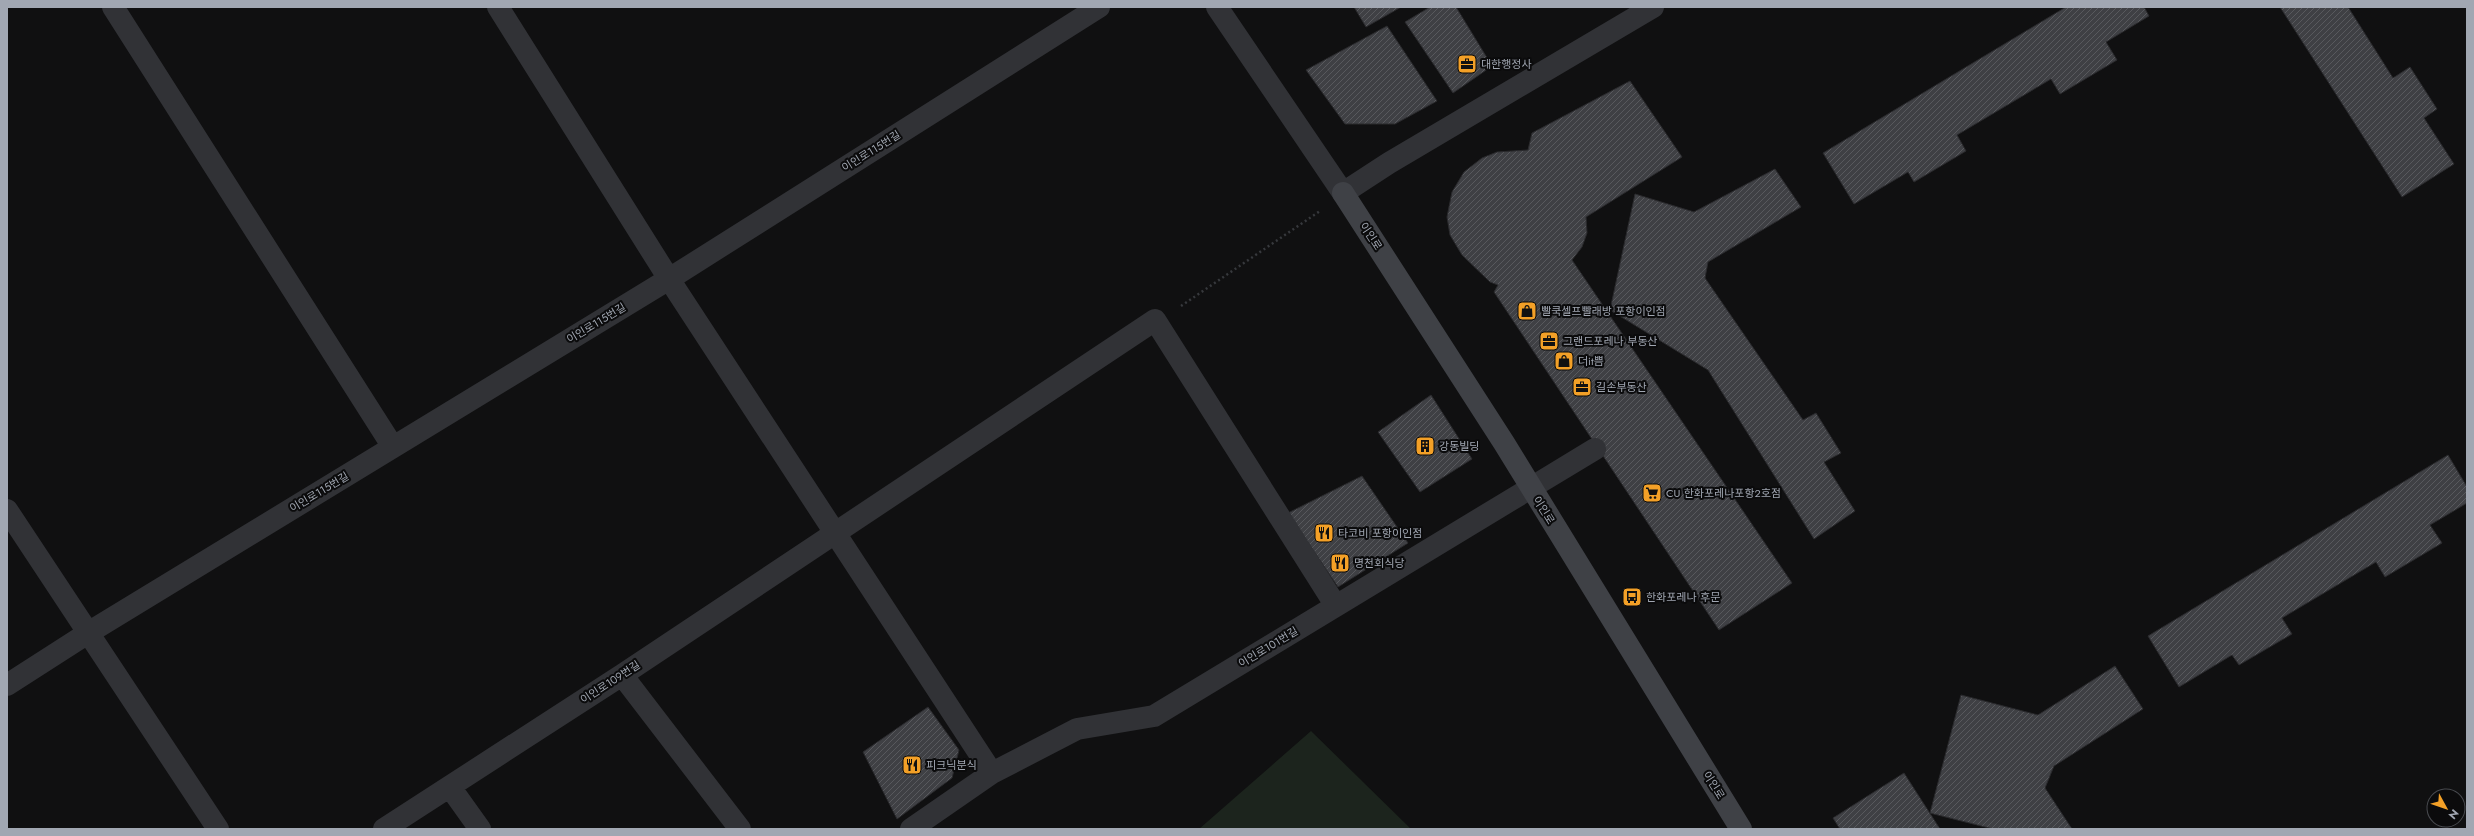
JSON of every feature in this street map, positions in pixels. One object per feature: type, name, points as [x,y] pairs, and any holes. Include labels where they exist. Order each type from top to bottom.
[{"type":"street","points":[[113,7],[394,447]]},
{"type":"street","points":[[498,7],[669,279],[992,773]]},
{"type":"street","name":"이인로115번길","points":[[7,685],[88,633],[669,279],[1099,7]]},
{"type":"street","points":[[1217,7],[1343,193],[1389,163],[1653,7]]},
{"type":"street","name":"이인로","points":[[1343,193],[1531,488],[1741,829]]},
{"type":"street","name":"이인로109번길","points":[[384,829],[622,675],[1155,320],[1157,322]]},
{"type":"street","points":[[1157,322],[1336,606]]},
{"type":"street","name":"이인로101번길","points":[[911,829],[992,773],[1077,729],[1154,716],[1595,449]]},
{"type":"street","points":[[7,510],[218,829]]},
{"type":"street","points":[[622,675],[740,829]]},
{"type":"street","points":[[450,786],[480,829]]},
{"type":"path","points":[[1157,322],[1326,207]]},
{"type":"shaded area","points":[[1311,731],[1411,829],[1199,829]]},
{"type":"building","points":[[1354,7],[1401,7],[1366,27]]},
{"type":"building","points":[[1430,7],[1456,7],[1492,66],[1453,93],[1405,22]]},
{"type":"building","points":[[2066,7],[2144,7],[2149,16],[2106,42],[2117,60],[2060,94],[2051,79],[1957,135],[1966,151],[1914,182],[1908,172],[1854,204],[1823,153]]},
{"type":"building","points":[[2280,7],[2348,7],[2393,78],[2410,67],[2437,109],[2424,118],[2454,164],[2402,197]]},
{"type":"building","points":[[1387,26],[1437,101],[1395,124],[1345,124],[1306,70]]},
{"type":"building","points":[[1630,81],[1682,157],[1586,217],[1587,233],[1582,247],[1572,260],[1792,583],[1719,630],[1494,292],[1498,285],[1490,282],[1462,255],[1450,235],[1447,217],[1452,192],[1464,172],[1482,158],[1497,152],[1528,150],[1532,133]]},
{"type":"building","points":[[1775,169],[1801,207],[1708,262],[1705,278],[1803,420],[1816,413],[1841,453],[1824,462],[1855,511],[1814,539],[1708,370],[1610,310],[1635,194],[1694,212]]},
{"type":"building","name":"강동빌딩","points":[[1431,395],[1472,459],[1420,492],[1378,432]]},
{"type":"building","points":[[2448,455],[2467,487],[2467,503],[2430,525],[2442,543],[2385,577],[2376,562],[2282,618],[2292,634],[2239,665],[2232,655],[2179,687],[2148,636]]},
{"type":"building","points":[[1362,476],[1408,543],[1338,587],[1288,513]]},
{"type":"building","points":[[2115,666],[2143,709],[2054,766],[2045,788],[2072,829],[1993,829],[1930,813],[1961,695],[2038,715]]},
{"type":"building","name":"피크닉분식","points":[[928,707],[959,750],[952,778],[897,819],[863,752]]},
{"type":"building","points":[[1904,773],[1940,829],[1840,829],[1833,818]]},
{"type":"place","name":"대한행정사","points":[[1467,64]]},
{"type":"place","name":"빨쿡셀프빨래방 포항이인점","points":[[1527,311]]},
{"type":"place","name":"그랜드포레나 부동산","points":[[1549,341]]},
{"type":"place","name":"더it쁨","points":[[1564,361]]},
{"type":"place","name":"길손부동산","points":[[1582,387]]},
{"type":"place","name":"강동빌딩","points":[[1425,446]]},
{"type":"place","name":"CU 한화포레나포항2호점","points":[[1652,493]]},
{"type":"place","name":"타코비 포항이인점","points":[[1324,533]]},
{"type":"place","name":"명천회식당","points":[[1340,563]]},
{"type":"place","name":"한화포레나 후문","points":[[1632,597]]},
{"type":"place","name":"피크닉분식","points":[[912,765]]}]
